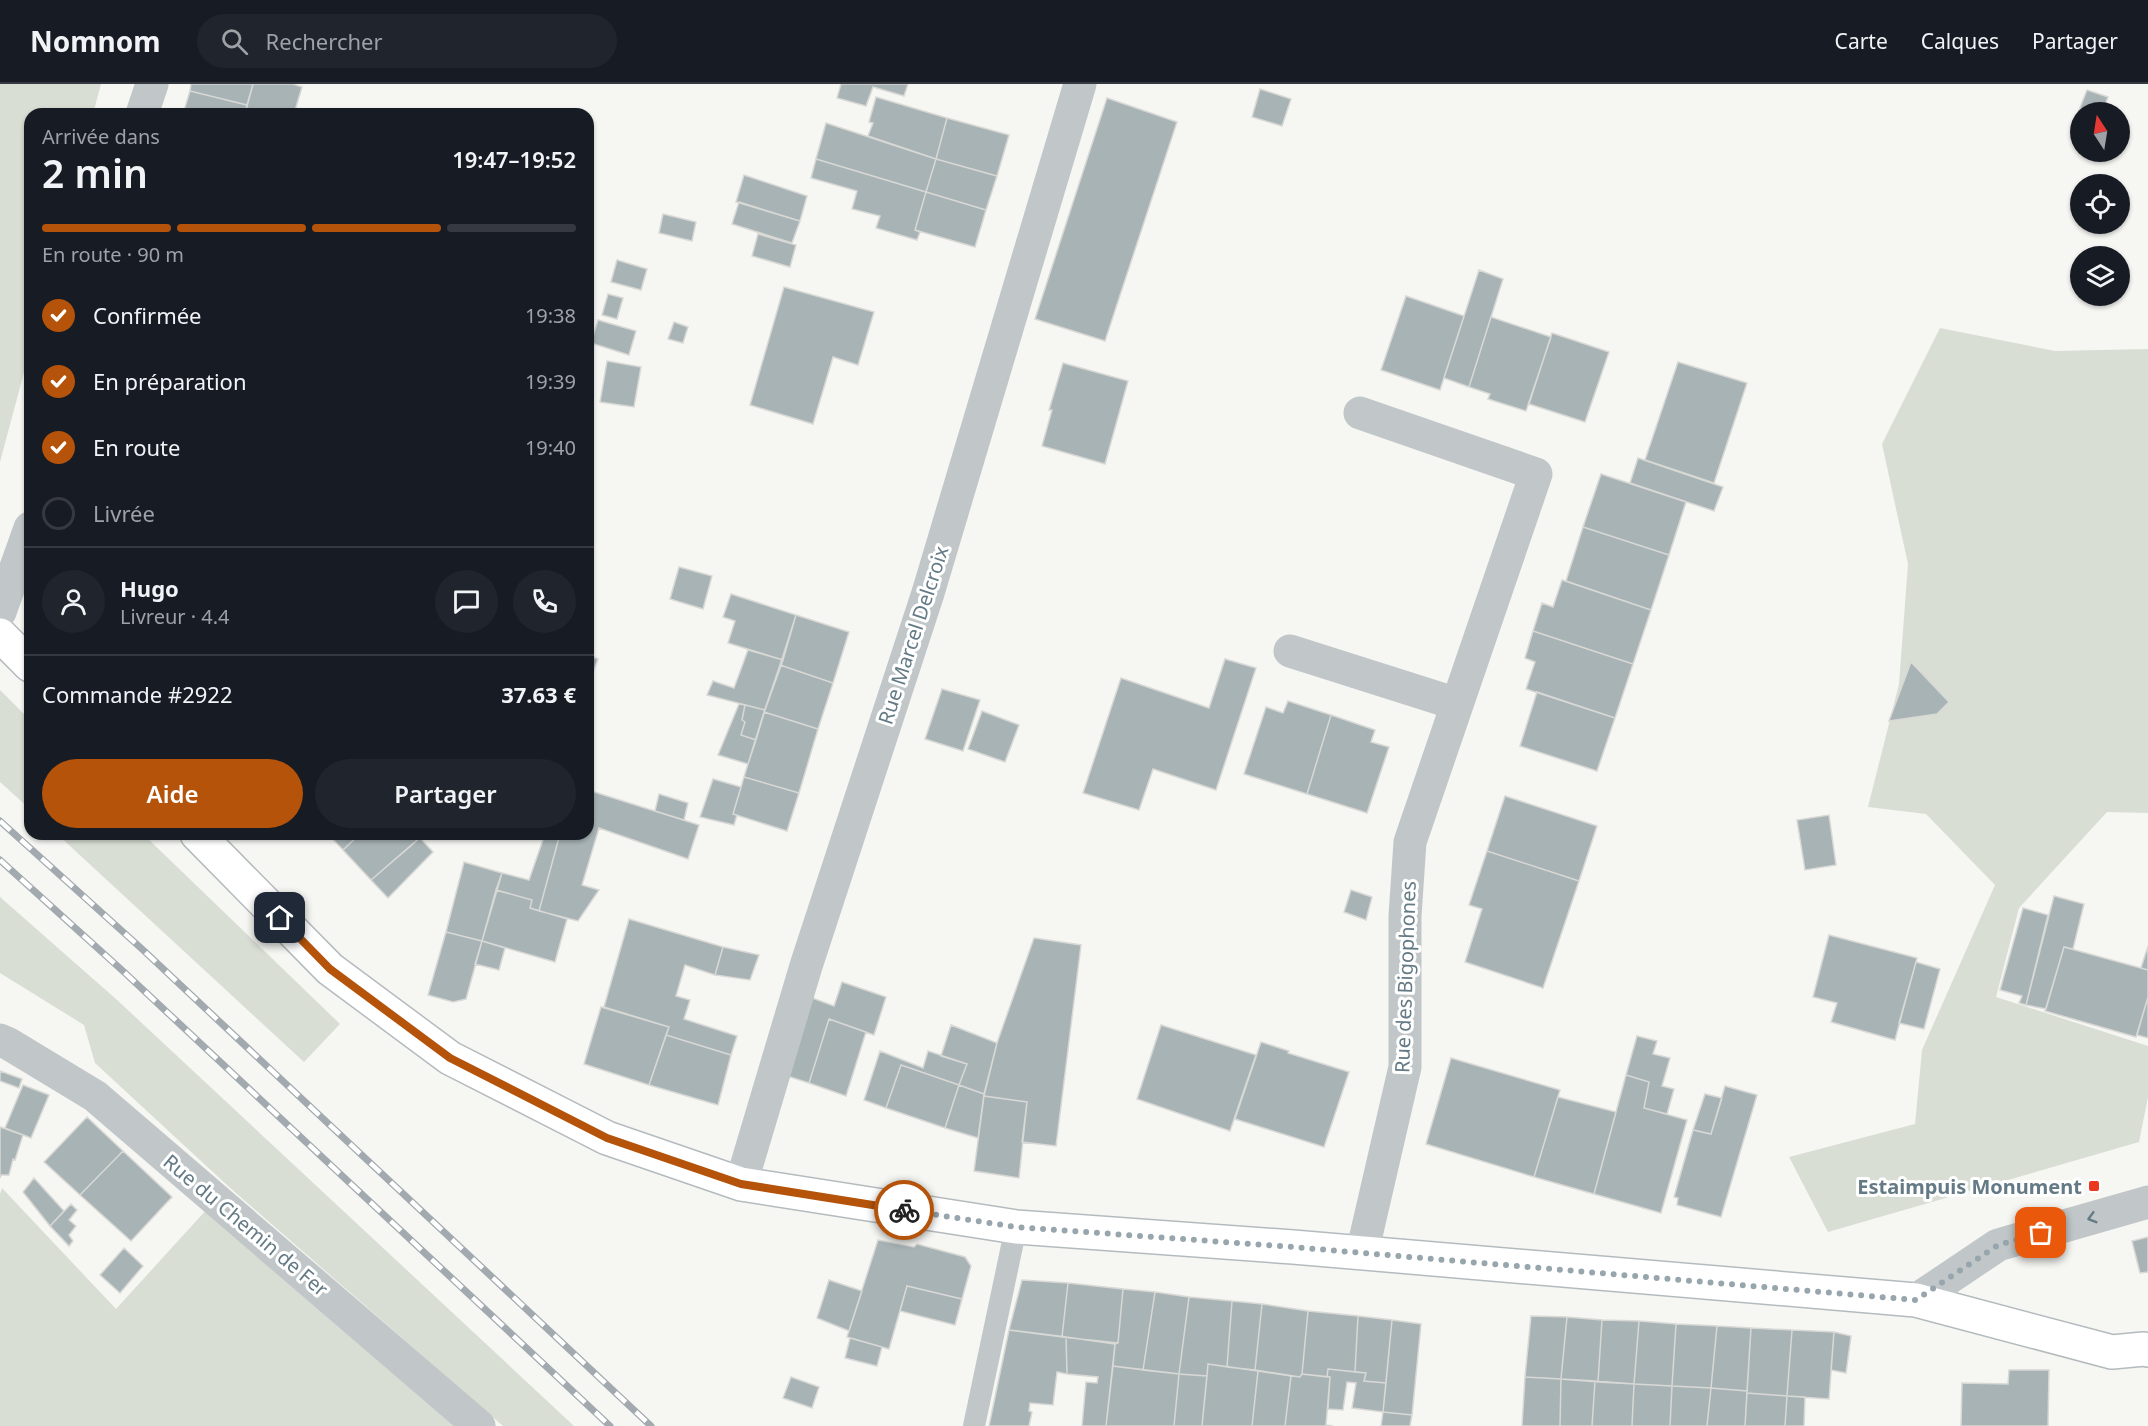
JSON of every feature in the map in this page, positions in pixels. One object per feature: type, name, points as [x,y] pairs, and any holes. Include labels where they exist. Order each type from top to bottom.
[{"type":"main road","points":[[0,635],[24,659]]},
{"type":"main road","points":[[203,840],[330,969],[450,1058],[607,1138],[741,1184],[1016,1227],[1362,1253],[1916,1300],[2112,1352],[2148,1350]]},
{"type":"street","points":[[144,108],[152,84]]},
{"type":"street","name":"Rue Marcel Delcroix","points":[[741,1184],[806,966],[928,592],[1080,84]]},
{"type":"street","name":"Rue des Bigophones","points":[[1360,413],[1536,474],[1410,842],[1405,916],[1405,1067],[1362,1253]]},
{"type":"street","points":[[0,612],[24,545]]},
{"type":"street","points":[[1290,651],[1457,704]]},
{"type":"street","name":"Rue du Chemin de Fer","points":[[0,1041],[9,1044],[95,1096],[479,1426]]},
{"type":"street","points":[[1916,1300],[1998,1245],[2148,1202]]},
{"type":"lane","points":[[974,1426],[1016,1227]]},
{"type":"shaded area","points":[[0,84],[101,84],[95,108],[24,108],[24,372],[0,462]]},
{"type":"shaded area","points":[[1940,328],[2055,351],[2148,349],[2148,813],[2107,812],[2019,908],[1996,997],[2148,1046],[2148,1097],[2139,1142],[1828,1232],[1789,1157],[1915,1124],[1922,1050],[1995,885],[1926,814],[1868,807],[1899,684],[1908,564],[1882,444]]},
{"type":"shaded area","points":[[0,690],[24,714],[24,804],[0,782]]},
{"type":"shaded area","points":[[64,840],[149,840],[340,1024],[304,1062]]},
{"type":"shaded area","points":[[0,897],[116,999],[574,1426],[503,1426],[228,1186],[95,1063],[84,1025],[0,973]]},
{"type":"shaded area","points":[[2,1188],[116,1309],[208,1208],[459,1426],[0,1426],[0,1194]]},
{"type":"building","points":[[191,84],[253,84],[247,105],[190,91]]},
{"type":"building","points":[[253,84],[293,84],[302,87],[296,108],[247,108]]},
{"type":"building","points":[[841,84],[908,84],[904,96],[873,87],[866,106],[837,98]]},
{"type":"building","points":[[1260,89],[1291,99],[1282,126],[1252,117]]},
{"type":"building","points":[[2087,90],[2108,97],[2106,102],[2082,102]]},
{"type":"building","points":[[190,91],[247,105],[246,108],[185,108]]},
{"type":"building","points":[[876,97],[947,118],[936,159],[868,136],[873,123],[869,122]]},
{"type":"building","points":[[1107,98],[1177,122],[1105,341],[1035,319]]},
{"type":"building","points":[[947,118],[1009,135],[997,176],[936,159]]},
{"type":"building","points":[[826,123],[936,159],[926,192],[816,159]]},
{"type":"building","points":[[816,159],[926,192],[915,230],[920,232],[917,240],[876,228],[880,216],[852,209],[857,191],[811,178]]},
{"type":"building","points":[[936,159],[997,176],[986,210],[926,192]]},
{"type":"building","points":[[744,175],[807,196],[800,221],[736,202]]},
{"type":"building","points":[[926,192],[986,210],[975,247],[915,230]]},
{"type":"building","points":[[739,202],[800,221],[792,243],[732,224]]},
{"type":"building","points":[[663,214],[696,222],[692,241],[659,233]]},
{"type":"building","points":[[758,234],[796,245],[790,267],[752,256]]},
{"type":"building","points":[[617,260],[647,269],[641,290],[611,282]]},
{"type":"building","points":[[1479,270],[1503,279],[1469,387],[1444,378]]},
{"type":"building","points":[[784,287],[874,312],[858,365],[833,357],[813,424],[750,405]]},
{"type":"building","points":[[608,294],[623,298],[617,319],[602,315]]},
{"type":"building","points":[[1406,296],[1464,316],[1440,390],[1381,370]]},
{"type":"building","points":[[1491,317],[1551,337],[1526,411],[1488,399],[1490,394],[1469,387]]},
{"type":"building","points":[[598,320],[636,331],[629,355],[594,344]]},
{"type":"building","points":[[674,322],[688,327],[683,343],[668,339]]},
{"type":"building","points":[[1552,333],[1609,352],[1585,422],[1529,404]]},
{"type":"building","points":[[607,361],[641,367],[634,407],[600,402]]},
{"type":"building","points":[[1678,362],[1747,383],[1714,483],[1645,460]]},
{"type":"building","points":[[1063,363],[1128,381],[1105,464],[1042,446],[1052,410],[1049,410]]},
{"type":"building","points":[[1638,458],[1723,487],[1714,511],[1630,483]]},
{"type":"building","points":[[1601,474],[1686,502],[1669,555],[1583,527]]},
{"type":"building","points":[[1583,527],[1669,555],[1651,610],[1566,581]]},
{"type":"building","points":[[679,567],[712,576],[703,609],[670,599]]},
{"type":"building","points":[[1562,580],[1651,610],[1633,664],[1533,631],[1542,603],[1553,607]]},
{"type":"building","points":[[731,594],[796,615],[783,660],[728,643],[735,621],[723,617]]},
{"type":"building","points":[[796,615],[849,632],[833,683],[780,665]]},
{"type":"building","points":[[1533,631],[1633,664],[1615,718],[1526,689],[1535,662],[1525,658]]},
{"type":"building","points":[[748,650],[783,660],[765,710],[707,695],[713,681],[734,688]]},
{"type":"building","points":[[594,657],[598,659],[594,670]]},
{"type":"building","points":[[1225,659],[1256,668],[1216,790],[1153,769],[1139,810],[1083,793],[1121,678],[1209,708]]},
{"type":"building","points":[[1911,662],[1949,702],[1937,714],[1889,721]]},
{"type":"building","points":[[780,665],[833,683],[818,729],[764,712]]},
{"type":"building","points":[[942,689],[980,700],[963,751],[925,739]]},
{"type":"building","points":[[1537,692],[1615,718],[1597,771],[1520,746]]},
{"type":"building","points":[[1288,701],[1331,715],[1307,794],[1244,774],[1266,707],[1283,713]]},
{"type":"building","points":[[739,704],[745,705],[742,720],[745,722],[741,735],[756,740],[748,764],[718,755]]},
{"type":"building","points":[[745,705],[765,710],[756,740],[741,735],[745,722],[742,720]]},
{"type":"building","points":[[982,711],[1019,725],[1005,762],[968,749]]},
{"type":"building","points":[[764,712],[818,729],[799,793],[744,777]]},
{"type":"building","points":[[1331,715],[1375,730],[1371,742],[1389,747],[1367,813],[1307,794]]},
{"type":"building","points":[[744,777],[799,793],[787,831],[733,814]]},
{"type":"building","points":[[713,779],[741,787],[733,814],[737,815],[734,825],[700,817]]},
{"type":"building","points":[[594,792],[699,825],[688,859],[599,828],[582,885],[599,890],[578,921],[539,911],[558,840],[594,840]]},
{"type":"building","points":[[659,794],[688,803],[684,820],[655,811]]},
{"type":"building","points":[[1505,796],[1597,826],[1579,881],[1487,851]]},
{"type":"building","points":[[1829,815],[1836,865],[1805,870],[1797,820]]},
{"type":"building","points":[[334,840],[354,840],[343,850]]},
{"type":"building","points":[[354,840],[417,840],[371,880],[343,850]]},
{"type":"building","points":[[418,840],[422,840],[433,852],[388,898],[371,880]]},
{"type":"building","points":[[543,840],[558,840],[539,911],[530,908],[532,900],[496,890],[502,873],[529,880]]},
{"type":"building","points":[[1487,851],[1579,881],[1543,988],[1465,962],[1482,909],[1469,905]]},
{"type":"building","points":[[464,862],[502,873],[482,941],[446,932]]},
{"type":"building","points":[[496,890],[532,900],[530,908],[567,919],[555,962],[482,941]]},
{"type":"building","points":[[1351,890],[1372,897],[1366,920],[1344,912]]},
{"type":"building","points":[[2054,896],[2084,904],[2073,949],[2064,947],[2046,1009],[2026,1005]]},
{"type":"building","points":[[2023,908],[2048,915],[2026,1005],[2019,1003],[2022,996],[2000,990]]},
{"type":"building","points":[[629,919],[723,947],[715,975],[685,965],[676,996],[690,1000],[684,1019],[737,1036],[731,1055],[666,1035],[669,1027],[604,1007]]},
{"type":"building","points":[[446,932],[482,941],[466,999],[453,1002],[428,995]]},
{"type":"building","points":[[1829,935],[1917,958],[1895,1040],[1831,1022],[1837,1003],[1813,997]]},
{"type":"building","points":[[1034,938],[1081,945],[1056,1146],[1022,1142],[1027,1102],[984,1096],[997,1043]]},
{"type":"building","points":[[482,941],[505,948],[499,970],[475,964]]},
{"type":"building","points":[[2148,946],[2148,970],[2141,968]]},
{"type":"building","points":[[723,947],[759,955],[750,980],[715,975]]},
{"type":"building","points":[[2064,947],[2148,970],[2148,997],[2136,1037],[2045,1011]]},
{"type":"building","points":[[1916,962],[1940,969],[1924,1029],[1899,1023]]},
{"type":"building","points":[[842,982],[886,997],[874,1035],[829,1019],[809,1083],[784,1075],[807,996],[834,1006]]},
{"type":"building","points":[[2148,997],[2148,1038],[2137,1035]]},
{"type":"building","points":[[601,1007],[669,1027],[649,1085],[584,1064]]},
{"type":"building","points":[[829,1019],[866,1032],[846,1096],[809,1083]]},
{"type":"building","points":[[951,1025],[997,1043],[984,1094],[959,1085],[967,1064],[941,1056]]},
{"type":"building","points":[[1161,1025],[1256,1055],[1230,1131],[1137,1099]]},
{"type":"building","points":[[666,1035],[731,1055],[718,1105],[649,1085]]},
{"type":"building","points":[[1637,1036],[1657,1041],[1653,1054],[1670,1058],[1662,1086],[1674,1089],[1667,1114],[1644,1108],[1649,1082],[1626,1075]]},
{"type":"building","points":[[1261,1042],[1349,1072],[1324,1147],[1235,1119]]},
{"type":"building","points":[[880,1051],[923,1068],[928,1051],[967,1064],[959,1085],[901,1065],[886,1108],[864,1100]]},
{"type":"building","points":[[1451,1058],[1560,1090],[1534,1177],[1426,1144]]},
{"type":"building","points":[[901,1065],[959,1085],[945,1128],[886,1108]]},
{"type":"building","points":[[0,1071],[22,1079],[19,1088],[0,1081]]},
{"type":"building","points":[[1626,1075],[1649,1082],[1644,1108],[1687,1120],[1661,1213],[1594,1194]]},
{"type":"building","points":[[23,1085],[49,1095],[31,1138],[5,1128]]},
{"type":"building","points":[[959,1085],[984,1094],[978,1138],[945,1128]]},
{"type":"building","points":[[1725,1086],[1757,1095],[1721,1217],[1677,1205],[1678,1198],[1674,1197],[1693,1130],[1711,1134]]},
{"type":"building","points":[[1705,1094],[1722,1098],[1711,1134],[1693,1130]]},
{"type":"building","points":[[984,1096],[1027,1102],[1019,1178],[974,1171]]},
{"type":"building","points":[[1558,1097],[1616,1112],[1594,1194],[1534,1177]]},
{"type":"building","points":[[87,1117],[123,1151],[80,1195],[44,1162]]},
{"type":"building","points":[[0,1127],[23,1135],[9,1175],[1,1175],[0,1178]]},
{"type":"building","points":[[123,1151],[172,1197],[131,1241],[80,1195]]},
{"type":"building","points":[[34,1178],[64,1211],[50,1226],[23,1192]]},
{"type":"building","points":[[71,1204],[77,1210],[69,1220],[76,1226],[69,1235],[73,1241],[69,1246],[50,1226]]},
{"type":"building","points":[[2148,1237],[2148,1272],[2140,1273],[2132,1241]]},
{"type":"building","points":[[878,1240],[914,1247],[917,1244],[965,1257],[971,1266],[962,1299],[907,1286],[889,1349],[847,1337]]},
{"type":"building","points":[[124,1248],[143,1266],[120,1293],[100,1275]]},
{"type":"building","points":[[829,1280],[862,1291],[849,1331],[817,1318]]},
{"type":"building","points":[[1022,1280],[1068,1283],[1062,1337],[1009,1330]]},
{"type":"building","points":[[1068,1283],[1123,1289],[1118,1343],[1062,1337]]},
{"type":"building","points":[[907,1286],[962,1299],[955,1325],[900,1311]]},
{"type":"building","points":[[1123,1289],[1155,1292],[1143,1370],[1113,1366],[1115,1344],[1118,1343]]},
{"type":"building","points":[[1155,1292],[1189,1297],[1179,1374],[1143,1370]]},
{"type":"building","points":[[1189,1297],[1232,1301],[1227,1367],[1208,1364],[1207,1376],[1179,1374]]},
{"type":"building","points":[[1232,1301],[1262,1304],[1255,1370],[1227,1367]]},
{"type":"building","points":[[1262,1304],[1308,1311],[1300,1377],[1255,1370]]},
{"type":"building","points":[[1308,1311],[1358,1316],[1355,1372],[1328,1369],[1327,1377],[1302,1374]]},
{"type":"building","points":[[1358,1316],[1392,1320],[1386,1383],[1364,1381],[1366,1373],[1355,1372]]},
{"type":"building","points":[[1531,1316],[1567,1317],[1561,1379],[1525,1377]]},
{"type":"building","points":[[1567,1317],[1602,1320],[1598,1382],[1561,1379]]},
{"type":"building","points":[[1392,1320],[1421,1324],[1412,1415],[1383,1412]]},
{"type":"building","points":[[1602,1320],[1639,1321],[1634,1384],[1598,1382]]},
{"type":"building","points":[[1639,1321],[1676,1324],[1672,1386],[1634,1384]]},
{"type":"building","points":[[1676,1324],[1717,1326],[1711,1388],[1672,1386]]},
{"type":"building","points":[[1717,1326],[1751,1328],[1747,1391],[1711,1388]]},
{"type":"building","points":[[1751,1328],[1792,1330],[1787,1396],[1747,1393]]},
{"type":"building","points":[[1009,1330],[1066,1337],[1067,1374],[1057,1372],[1053,1405],[1030,1403],[1029,1411],[1032,1412],[1029,1426],[989,1426]]},
{"type":"building","points":[[1792,1330],[1834,1332],[1829,1399],[1787,1396]]},
{"type":"building","points":[[1834,1332],[1851,1336],[1846,1373],[1831,1370]]},
{"type":"building","points":[[1066,1337],[1115,1344],[1106,1426],[1082,1426],[1086,1382],[1097,1383],[1098,1377],[1067,1374]]},
{"type":"building","points":[[850,1338],[882,1347],[877,1366],[845,1358]]},
{"type":"building","points":[[1208,1364],[1258,1371],[1252,1426],[1202,1426]]},
{"type":"building","points":[[1113,1366],[1179,1374],[1174,1426],[1106,1426]]},
{"type":"building","points":[[1328,1369],[1366,1373],[1364,1381],[1386,1383],[1383,1412],[1352,1408],[1356,1383],[1347,1382],[1343,1410],[1328,1409],[1330,1377],[1327,1377]]},
{"type":"building","points":[[2009,1370],[2049,1370],[2048,1426],[1961,1426],[1962,1383],[2008,1384]]},
{"type":"building","points":[[1258,1371],[1291,1376],[1285,1426],[1252,1426]]},
{"type":"building","points":[[1179,1374],[1207,1376],[1202,1426],[1174,1426]]},
{"type":"building","points":[[1302,1374],[1330,1377],[1326,1425],[1333,1426],[1285,1426],[1291,1376],[1300,1377]]},
{"type":"building","points":[[791,1377],[819,1387],[812,1408],[783,1398]]},
{"type":"building","points":[[1525,1377],[1561,1379],[1560,1426],[1522,1426]]},
{"type":"building","points":[[1561,1379],[1595,1381],[1592,1426],[1560,1426]]},
{"type":"building","points":[[1595,1381],[1634,1384],[1632,1426],[1592,1426]]},
{"type":"building","points":[[1634,1384],[1672,1386],[1670,1426],[1632,1426]]},
{"type":"building","points":[[1672,1386],[1711,1388],[1707,1426],[1670,1426]]},
{"type":"building","points":[[1711,1388],[1747,1391],[1745,1426],[1707,1426]]},
{"type":"building","points":[[1747,1393],[1787,1396],[1785,1426],[1745,1426]]},
{"type":"building","points":[[1787,1396],[1805,1397],[1804,1426],[1785,1426]]},
{"type":"building","points":[[1383,1412],[1412,1415],[1410,1426],[1381,1426]]},
{"type":"railway","points":[[0,821],[142,949],[651,1426]]},
{"type":"railway","points":[[0,860],[124,972],[610,1426]]},
{"type":"way so far","points":[[904,1210],[1016,1227],[1293,1247],[1916,1300],[1998,1245],[2041,1233]]},
{"type":"place","name":"Estaimpuis Monument","points":[[2094,1186]]},
{"type":"route","points":[[280,918],[330,969],[450,1058],[607,1138],[741,1184],[904,1210]]}]
